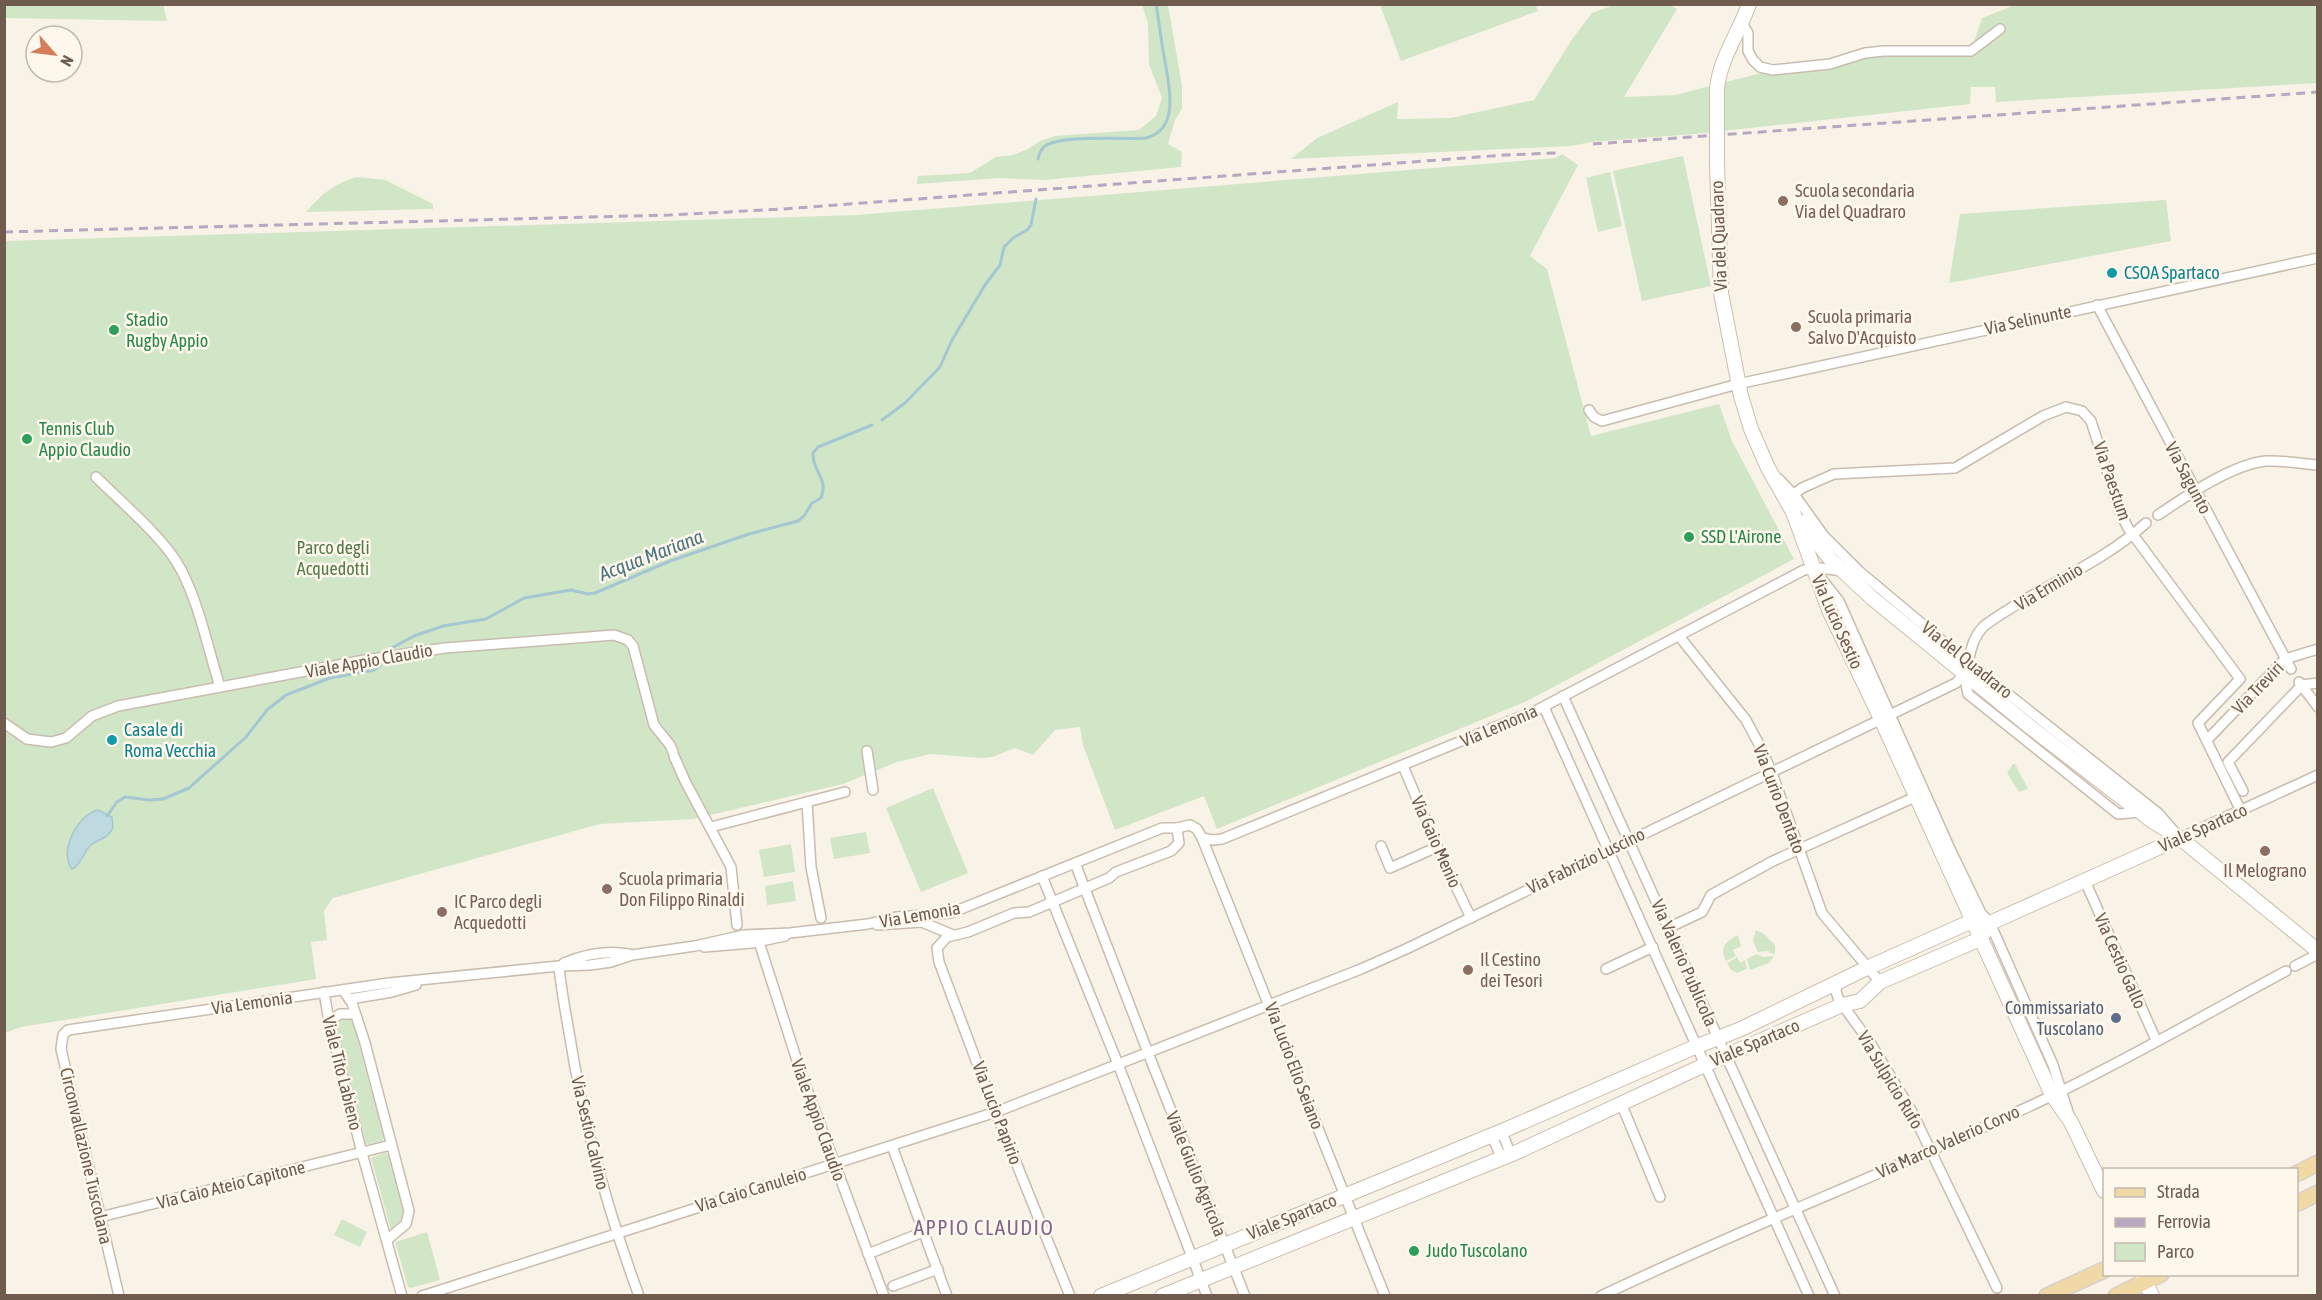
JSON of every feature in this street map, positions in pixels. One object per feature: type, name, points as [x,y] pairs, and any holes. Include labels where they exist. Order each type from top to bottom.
[{"type":"main road","points":[[2298,1173],[2318,1163]]},
{"type":"main road","points":[[2298,1203],[2318,1193]]},
{"type":"main road","points":[[2047,1296],[2103,1270]]},
{"type":"main road","points":[[2116,1296],[2159,1276]]},
{"type":"street","name":"Via del Quadraro","points":[[1749,4],[1724,58],[1717,89],[1720,289],[1738,384],[1751,429],[1768,468],[1822,550],[1847,568],[1966,668],[2029,726],[2140,812],[2180,838],[2318,953]]},
{"type":"street","points":[[1742,23],[1748,33],[1748,51],[1753,60],[1760,67],[1773,70],[1830,64],[1865,53],[1884,51],[1971,51],[2000,29]]},
{"type":"street","name":"Via Selinunte","points":[[1588,410],[1602,421],[1738,384],[2097,305],[2316,260]]},
{"type":"street","name":"Via Sagunto","points":[[2097,305],[2291,669]]},
{"type":"street","name":"Via Paestum","points":[[1791,502],[1828,476],[1838,473],[1955,468],[2043,416],[2066,407],[2082,411],[2091,421],[2120,512],[2132,535],[2240,679],[2198,723],[2241,811]]},
{"type":"street","points":[[2158,515],[2194,490],[2247,465],[2266,461],[2318,465]]},
{"type":"street","points":[[96,477],[175,559],[190,589],[220,687]]},
{"type":"street","name":"Via del Quadraro","points":[[1791,502],[1812,568]]},
{"type":"street","name":"Via Erminio","points":[[1966,668],[1970,646],[1984,626],[2132,535],[2146,523]]},
{"type":"street","points":[[1812,568],[1847,568]]},
{"type":"street","name":"Via Lemonia","points":[[868,924],[896,917],[951,913],[1164,827],[1192,826],[1202,838],[1222,839],[1544,706],[1804,570],[1812,568]]},
{"type":"street","name":"Via Lucio Sestio","points":[[1812,568],[1839,601],[1881,692],[1882,713],[1915,797],[1971,909],[1981,913],[1989,923],[2053,1065],[2057,1092],[2103,1189]]},
{"type":"street","name":"Via Lucio Sestio","points":[[1812,568],[1829,610],[1882,713],[1971,909],[1980,939],[2045,1079],[2057,1092]]},
{"type":"street","name":"Viale Appio Claudio","points":[[4,723],[27,739],[51,742],[66,738],[92,716],[106,710],[220,687],[374,659],[465,646],[607,635],[621,636],[633,646],[654,725],[670,745],[685,781],[732,870],[736,925]]},
{"type":"street","name":"Via Curio Dentato","points":[[1679,636],[1746,720],[1772,772],[1822,914],[1880,982]]},
{"type":"street","name":"Via Treviri","points":[[2207,740],[2283,654],[2318,649]]},
{"type":"street","name":"Via del Quadraro","points":[[1966,668],[2072,744],[2158,813],[2180,838]]},
{"type":"street","name":"Via del Quadraro","points":[[1966,668],[1968,694],[2118,814],[2140,812]]},
{"type":"street","name":"Via Fabrizio Luscino","points":[[1147,1052],[1387,958],[1772,772],[1882,713],[1956,683],[1966,668]]},
{"type":"street","points":[[2243,791],[2228,762],[2301,683],[2318,683]]},
{"type":"street","points":[[2301,683],[2318,706]]},
{"type":"street","points":[[1881,692],[1882,713]]},
{"type":"street","name":"Via Valerio Publicola","points":[[1563,696],[1835,1296]]},
{"type":"street","name":"Via Valerio Publicola","points":[[1544,706],[1809,1296]]},
{"type":"street","points":[[2029,726],[2048,725]]},
{"type":"street","points":[[2072,744],[2073,760]]},
{"type":"street","points":[[867,751],[873,790]]},
{"type":"street","name":"Via Gaio Menio","points":[[1403,766],[1437,847],[1471,918]]},
{"type":"street","name":"Viale Spartaco","points":[[1989,923],[2318,775]]},
{"type":"street","points":[[711,827],[845,792]]},
{"type":"street","points":[[1668,928],[1702,912],[1711,895],[1798,849],[1915,797]]},
{"type":"street","points":[[807,802],[811,867],[821,918]]},
{"type":"street","name":"Via Lemonia","points":[[79,1027],[324,992],[559,966],[593,954],[615,952],[632,955],[695,946],[716,947],[744,939],[868,924],[922,922],[953,936],[1014,913],[1029,912],[1109,878],[1116,872],[1174,849],[1180,841],[1177,828]]},
{"type":"street","name":"Via Lucio Elio Seiano","points":[[1202,838],[1384,1296]]},
{"type":"street","points":[[1381,846],[1390,868],[1437,847]]},
{"type":"street","name":"Viale Giulio Agricola","points":[[1075,863],[1147,1052],[1245,1296]]},
{"type":"street","name":"Viale Giulio Agricola","points":[[1042,876],[1118,1064],[1207,1296]]},
{"type":"street","name":"Via Cestio Gallo","points":[[2085,881],[2156,1040]]},
{"type":"street","points":[[1971,909],[1989,923],[1980,939]]},
{"type":"street","name":"Viale Spartaco","points":[[1101,1296],[1497,1134],[1785,1010],[1868,968],[1971,909]]},
{"type":"street","points":[[951,913],[949,925],[953,936]]},
{"type":"street","name":"Via Lemonia","points":[[744,939],[759,942],[790,933]]},
{"type":"street","name":"Via Lucio Papirio","points":[[953,936],[942,940],[938,945],[937,954],[996,1112],[1070,1296]]},
{"type":"street","name":"Viale Spartaco","points":[[1162,1296],[1506,1155],[1706,1064],[1842,1005],[1853,1004],[1865,998],[1880,982],[1980,939]]},
{"type":"street","name":"Viale Appio Claudio","points":[[759,942],[795,1056],[884,1296]]},
{"type":"street","points":[[1606,969],[1653,947]]},
{"type":"street","name":"Via Marco Valerio Corvo","points":[[1600,1296],[1620,1291],[1795,1208],[1931,1150],[2057,1092],[2318,953]]},
{"type":"street","name":"Via Sestio Calvino","points":[[559,966],[576,1077],[593,1152],[616,1232],[639,1296]]},
{"type":"street","name":"Via Lemonia","points":[[350,999],[398,990],[426,980]]},
{"type":"street","points":[[1837,983],[1836,994],[1842,1005]]},
{"type":"street","name":"Viale Tito Labieno","points":[[343,990],[350,999],[355,1014],[409,1216],[405,1227],[387,1240]]},
{"type":"street","name":"Viale Tito Labieno","points":[[324,992],[362,1153],[402,1296]]},
{"type":"street","name":"Via Sulpicio Rufo","points":[[1842,1005],[1871,1044],[1899,1088],[1996,1288]]},
{"type":"street","points":[[329,1021],[339,1014],[355,1014]]},
{"type":"street","name":"Circonvallazione Tuscolana","points":[[79,1027],[64,1033],[61,1049],[118,1296]]},
{"type":"street","name":"Via Caio Canuleio","points":[[422,1296],[996,1112],[1147,1052]]},
{"type":"street","points":[[2045,1079],[2053,1065]]},
{"type":"street","points":[[1620,1103],[1660,1197]]},
{"type":"street","points":[[1497,1134],[1506,1155]]},
{"type":"street","name":"Viale Tito Labieno","points":[[362,1153],[391,1145]]},
{"type":"street","points":[[892,1146],[947,1296]]},
{"type":"street","name":"Via Caio Ateio Capitone","points":[[100,1217],[362,1153]]},
{"type":"street","points":[[868,1254],[922,1232]]},
{"type":"street","points":[[893,1286],[938,1269]]},
{"type":"green space","points":[[163,4],[167,21],[5,18],[5,5]]},
{"type":"green space","points":[[1142,5],[1168,5],[1182,86],[1182,109],[1175,120],[1168,144],[1182,152],[1181,167],[1044,180],[999,178],[917,184],[918,176],[970,173],[996,157],[1013,155],[1055,136],[1139,130],[1156,116],[1162,98],[1149,64],[1148,23]]},
{"type":"green space","points":[[1380,5],[1536,5],[1538,11],[1401,61]]},
{"type":"green space","points":[[1614,5],[1670,5],[1677,9],[1624,97],[1675,95],[1773,70],[1865,53],[1971,51],[1982,18],[2015,5],[2317,5],[2317,83],[1996,102],[1995,87],[1971,87],[1970,104],[1695,134],[1591,142],[1571,146],[1291,159],[1317,138],[1398,102],[1397,119],[1450,118],[1534,100],[1573,38],[1592,13]]},
{"type":"green space","name":"Parco degli Acquedotti","points":[[1562,154],[1578,165],[1530,256],[1547,269],[1591,436],[1719,404],[1732,441],[1794,559],[1527,701],[1217,829],[1204,796],[1115,830],[1083,745],[1080,727],[1055,730],[1033,755],[1015,748],[992,757],[982,758],[931,754],[897,762],[843,784],[693,819],[600,824],[333,898],[324,911],[327,940],[311,942],[316,979],[21,1027],[5,1033],[5,241],[857,215],[1556,158]]},
{"type":"green space","points":[[1683,156],[1711,286],[1642,301],[1613,171]]},
{"type":"green space","points":[[1610,172],[1622,226],[1598,232],[1586,178]]},
{"type":"green space","points":[[357,177],[385,180],[433,204],[433,209],[306,212],[328,190]]},
{"type":"green space","points":[[2166,200],[2171,241],[1949,283],[1960,214]]},
{"type":"green space","points":[[2013,764],[2028,789],[2019,792],[2007,773]]},
{"type":"green space","points":[[933,788],[968,873],[921,892],[886,808]]},
{"type":"green space","points":[[866,832],[870,853],[834,859],[830,838]]},
{"type":"green space","points":[[791,844],[795,872],[764,877],[759,850]]},
{"type":"green space","points":[[793,881],[796,901],[767,905],[765,886]]},
{"type":"green space","points":[[1756,930],[1764,934],[1775,945],[1775,954],[1769,951],[1758,952],[1753,941]]},
{"type":"green space","points":[[1738,935],[1741,946],[1733,950],[1736,956],[1726,961],[1723,952],[1725,945]]},
{"type":"green space","points":[[1757,954],[1763,957],[1774,956],[1769,963],[1750,970],[1747,959]]},
{"type":"green space","points":[[1737,957],[1740,963],[1745,960],[1747,969],[1737,973],[1731,970],[1727,963]]},
{"type":"green space","points":[[337,1018],[352,1018],[384,1138],[382,1141],[366,1143],[335,1022]]},
{"type":"green space","points":[[385,1153],[389,1155],[405,1216],[391,1230],[371,1158]]},
{"type":"green space","points":[[342,1219],[367,1232],[360,1247],[334,1235]]},
{"type":"green space","points":[[427,1232],[440,1280],[411,1288],[408,1287],[395,1242]]},
{"type":"water","points":[[98,810],[112,817],[113,828],[108,835],[90,846],[78,865],[72,869],[67,853],[72,835],[84,819]]},
{"type":"waterway","name":"Acqua Mariana","points":[[1038,159],[1044,147],[1053,142],[1079,139],[1146,138],[1157,133],[1165,125],[1169,115],[1170,91],[1156,4]]},
{"type":"waterway","name":"Acqua Mariana","points":[[882,420],[905,403],[940,367],[952,340],[985,285],[1000,265],[1004,247],[1031,225],[1036,199]]},
{"type":"waterway","name":"Acqua Mariana","points":[[386,653],[414,636],[443,626],[486,619],[524,598],[571,590],[588,594],[595,593],[670,561],[749,534],[798,521],[812,503],[821,498],[823,491],[822,480],[813,460],[813,453],[818,447],[872,425]]},
{"type":"waterway","name":"Acqua Mariana","points":[[107,816],[117,802],[125,797],[163,799],[189,788],[246,737],[267,710],[286,695],[330,678],[374,670],[384,659]]},
{"type":"railway","points":[[1593,144],[2318,92]]},
{"type":"railway","points":[[4,232],[670,215],[783,209],[1556,153]]},
{"type":"place","name":"Scuola secondaria Via del Quadraro","points":[[1783,201]]},
{"type":"place","name":"CSOA Spartaco","points":[[2112,273]]},
{"type":"place","name":"Scuola primaria Salvo D'Acquisto","points":[[1796,327]]},
{"type":"place","name":"Stadio Rugby Appio","points":[[114,330]]},
{"type":"place","name":"Tennis Club Appio Claudio","points":[[27,439]]},
{"type":"place","name":"SSD L'Airone","points":[[1689,537]]},
{"type":"place","name":"Casale di Roma Vecchia","points":[[112,740]]},
{"type":"place","name":"Il Melograno","points":[[2265,851]]},
{"type":"place","name":"Scuola primaria Don Filippo Rinaldi","points":[[607,889]]},
{"type":"place","name":"IC Parco degli Acquedotti","points":[[442,912]]},
{"type":"place","name":"Il Cestino dei Tesori","points":[[1468,970]]},
{"type":"place","name":"Commissariato Tuscolano","points":[[2116,1018]]},
{"type":"place","name":"Judo Tuscolano","points":[[1414,1251]]},
{"type":"district","name":"APPIO CLAUDIO","points":[[984,1228]]}]
